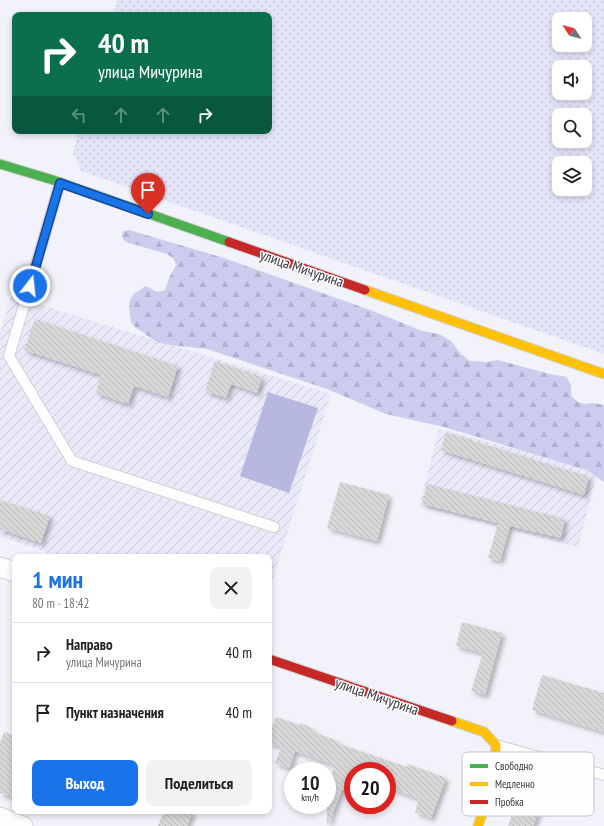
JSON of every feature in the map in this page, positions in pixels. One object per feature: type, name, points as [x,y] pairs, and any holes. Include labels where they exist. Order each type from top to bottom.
[{"type":"street","name":"улица Мичурина","points":[[0,164],[60,183],[604,374]]},
{"type":"street","points":[[0,567],[12,571]]},
{"type":"street","name":"улица Мичурина","points":[[272,660],[484,732],[496,746]]},
{"type":"street","points":[[496,746],[496,752]]},
{"type":"street","points":[[478,826],[481,816]]},
{"type":"street","points":[[0,817],[23,826]]},
{"type":"lane","points":[[60,183],[9,356],[72,461],[274,527]]},
{"type":"lane","points":[[496,746],[518,752]]},
{"type":"lane","points":[[594,772],[604,775]]},
{"type":"shaded area","points":[[117,0],[604,0],[604,354],[81,171],[73,152],[78,134],[272,134],[272,12],[114,12]]},
{"type":"shaded area","points":[[11,296],[331,394],[272,582],[272,554],[51,554],[0,536],[0,333]]},
{"type":"shaded area","points":[[268,392],[318,408],[289,493],[240,476]]},
{"type":"shaded area","points":[[439,429],[598,470],[578,547],[419,506]]},
{"type":"green space","points":[[129,230],[224,258],[373,311],[422,331],[439,334],[451,341],[461,354],[470,361],[487,362],[498,360],[566,377],[571,386],[571,396],[578,402],[584,404],[594,403],[604,405],[604,482],[587,470],[444,427],[386,414],[327,389],[207,349],[157,342],[135,327],[131,322],[129,307],[130,300],[134,294],[146,286],[157,292],[165,290],[176,264],[173,258],[167,254],[126,242],[123,239],[122,234],[124,231]]},
{"type":"building","points":[[35,319],[178,366],[168,397],[134,386],[128,404],[96,393],[101,375],[24,350]]},
{"type":"building","points":[[215,361],[262,377],[257,393],[231,384],[226,398],[205,391]]},
{"type":"building","points":[[446,432],[589,477],[584,495],[441,450]]},
{"type":"building","points":[[340,482],[389,495],[377,541],[327,528]]},
{"type":"building","points":[[427,484],[565,519],[561,538],[510,526],[500,561],[488,558],[498,523],[422,504]]},
{"type":"building","points":[[0,500],[50,516],[41,543],[0,529]]},
{"type":"building","points":[[462,622],[502,633],[485,695],[471,691],[483,653],[456,646]]},
{"type":"building","points":[[542,675],[604,693],[604,732],[532,710]]},
{"type":"building","points":[[276,717],[299,725],[300,723],[314,729],[313,732],[338,741],[337,743],[392,762],[344,762],[344,790],[342,789],[336,804],[336,762],[326,762],[295,751],[291,762],[284,762],[284,766],[275,763],[281,747],[272,744],[272,727]]},
{"type":"building","points":[[4,732],[12,735],[12,797],[0,793],[0,743]]},
{"type":"building","points":[[396,763],[407,767],[408,764],[446,778],[431,818],[415,812],[419,799],[396,790]]},
{"type":"building","points":[[163,814],[192,814],[187,826],[158,826]]},
{"type":"building","points":[[327,814],[332,814],[328,825]]},
{"type":"building","points":[[512,816],[537,816],[533,826],[508,826]]},
{"type":"traffic: fast","points":[[0,164],[53,180],[229,242]]},
{"type":"traffic: slow","points":[[365,290],[604,374]]},
{"type":"traffic: slow","points":[[452,721],[484,732],[496,745],[496,752]]},
{"type":"traffic: slow","points":[[478,826],[481,816]]},
{"type":"traffic: jam","points":[[229,242],[365,290]]},
{"type":"traffic: jam","points":[[272,660],[452,721]]},
{"type":"route","points":[[30,286],[60,183],[148,214]]}]
